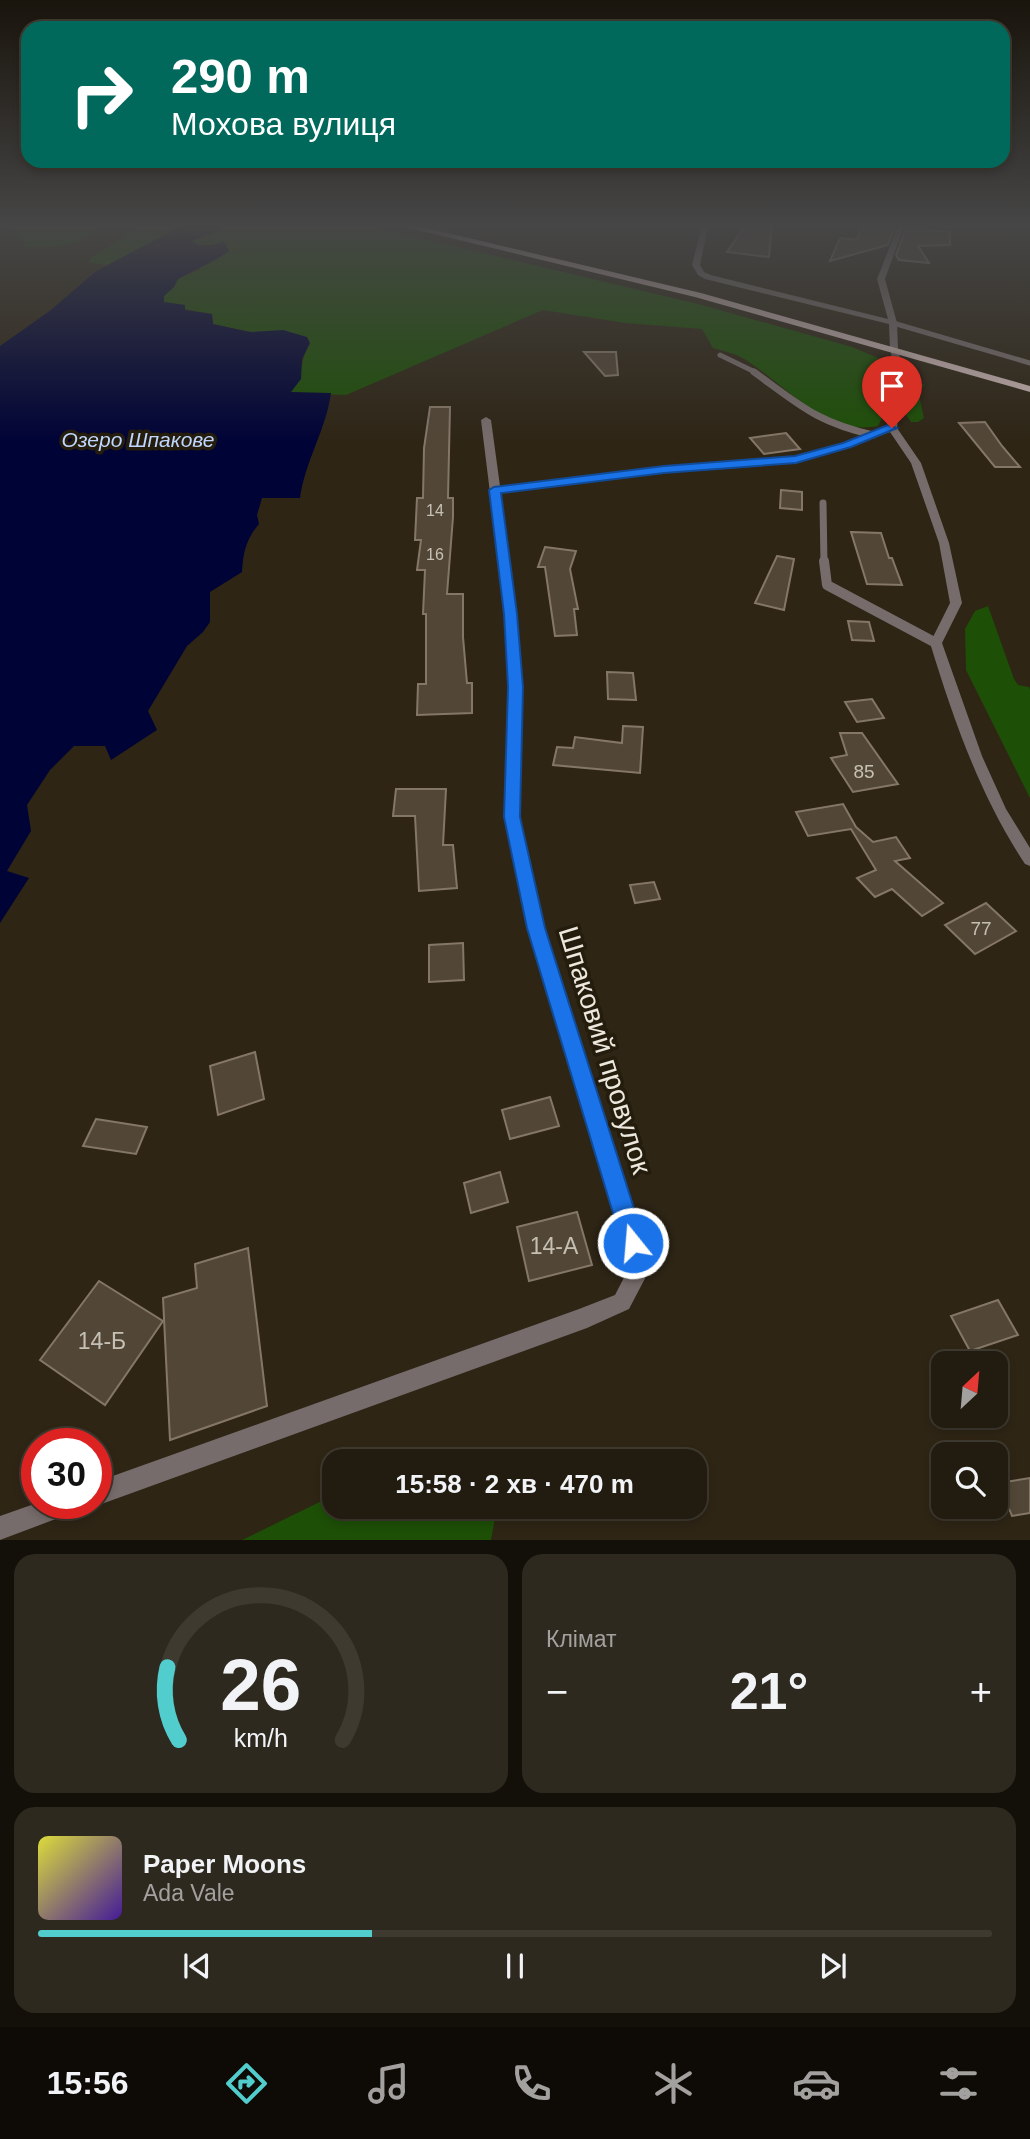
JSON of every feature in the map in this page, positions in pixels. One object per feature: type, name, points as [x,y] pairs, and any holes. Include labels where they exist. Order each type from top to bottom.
[{"type":"main road","points":[[708,298],[1030,389]]},
{"type":"street","points":[[796,298],[893,323]]},
{"type":"street","points":[[886,298],[893,323],[894,349],[899,371],[892,428],[916,463],[944,543],[956,603],[936,643],[961,724],[1004,816],[1030,860]]},
{"type":"street","name":"Шпаковий провулок","points":[[112,1488],[579,1320],[622,1302],[641,1267],[536,928],[512,817],[516,687],[511,614],[486,420]]},
{"type":"street","points":[[494,490],[664,470],[796,459],[892,428]]},
{"type":"street","points":[[0,1528],[25,1519]]},
{"type":"lane","points":[[893,323],[1030,363]]},
{"type":"lane","points":[[720,355],[738,359],[766,383],[810,413],[835,426],[873,435]]},
{"type":"lane","points":[[823,503],[823,555],[827,584],[936,643]]},
{"type":"green space","points":[[164,298],[672,298],[852,347],[883,360],[886,411],[878,426],[840,424],[806,406],[744,359],[713,348],[702,329],[625,323],[543,310],[346,395],[290,393],[298,380],[310,343],[213,324],[212,314],[184,309],[184,305],[164,303]]},
{"type":"green space","points":[[925,384],[918,391],[924,418],[911,422],[906,415],[903,391],[908,386]]},
{"type":"green space","points":[[988,606],[1014,679],[1018,685],[1029,687],[1030,690],[1030,798],[966,670],[965,629],[975,611]]},
{"type":"green space","points":[[322,1501],[322,1519],[495,1519],[491,1540],[242,1540]]},
{"type":"water","name":"Озеро Шпакове","points":[[65,298],[164,298],[164,302],[185,305],[185,310],[212,314],[213,324],[250,332],[283,330],[307,337],[310,343],[302,359],[301,379],[291,392],[331,393],[300,498],[262,498],[257,515],[259,524],[246,546],[242,572],[210,592],[210,622],[187,646],[148,711],[157,730],[111,760],[105,746],[74,746],[50,770],[27,805],[31,831],[7,871],[29,878],[0,923],[0,346]]},
{"type":"building","points":[[584,352],[616,352],[618,375],[605,376]]},
{"type":"building","points":[[430,407],[450,407],[448,498],[453,498],[453,517],[447,594],[463,594],[463,637],[467,683],[472,683],[472,713],[417,715],[418,684],[426,684],[426,614],[423,614],[425,570],[417,570],[421,540],[415,540],[417,498],[423,498],[424,448]]},
{"type":"building","points":[[985,422],[1020,467],[995,467],[959,423]]},
{"type":"building","points":[[786,433],[800,449],[764,454],[750,438]]},
{"type":"building","points":[[781,490],[802,492],[802,510],[780,508]]},
{"type":"building","points":[[851,532],[881,533],[902,585],[867,584]]},
{"type":"building","points":[[545,547],[576,551],[570,569],[578,609],[574,609],[577,635],[555,636],[545,567],[538,567]]},
{"type":"building","points":[[777,556],[794,559],[784,610],[755,603]]},
{"type":"building","points":[[848,621],[869,622],[874,641],[852,640]]},
{"type":"building","points":[[607,672],[633,673],[636,700],[608,699]]},
{"type":"building","points":[[872,699],[884,718],[857,722],[845,702]]},
{"type":"building","points":[[623,726],[643,727],[640,773],[553,765],[557,747],[573,748],[575,737],[622,743]]},
{"type":"building","points":[[840,733],[862,733],[898,784],[853,792],[831,758],[847,755]]},
{"type":"building","points":[[396,789],[446,789],[443,845],[453,845],[457,888],[419,891],[415,816],[393,816]]},
{"type":"building","points":[[843,804],[856,827],[873,842],[896,837],[910,858],[895,861],[943,903],[922,916],[892,889],[875,897],[857,878],[876,870],[851,829],[808,836],[796,812]]},
{"type":"building","points":[[654,882],[660,899],[635,903],[630,885]]},
{"type":"building","points":[[986,903],[1016,931],[975,954],[945,925]]},
{"type":"building","points":[[463,943],[464,980],[429,982],[429,945]]},
{"type":"building","points":[[255,1052],[264,1099],[218,1115],[210,1066]]},
{"type":"building","points":[[550,1097],[559,1126],[510,1139],[502,1110]]},
{"type":"building","points":[[96,1119],[147,1127],[136,1154],[83,1146]]},
{"type":"building","points":[[500,1172],[508,1202],[471,1213],[464,1183]]},
{"type":"building","points":[[577,1212],[592,1265],[529,1281],[517,1227]]},
{"type":"building","points":[[248,1248],[267,1406],[170,1440],[163,1298],[197,1288],[195,1264]]},
{"type":"building","points":[[99,1281],[163,1321],[105,1405],[40,1360]]},
{"type":"building","points":[[998,1300],[1018,1335],[970,1351],[951,1316]]},
{"type":"building","points":[[1030,1478],[1030,1513],[1012,1516],[1008,1506],[1008,1482]]},
{"type":"route","points":[[633,1243],[536,928],[512,817],[516,687],[511,614],[494,490],[664,470],[796,459],[847,445],[892,428]]}]
